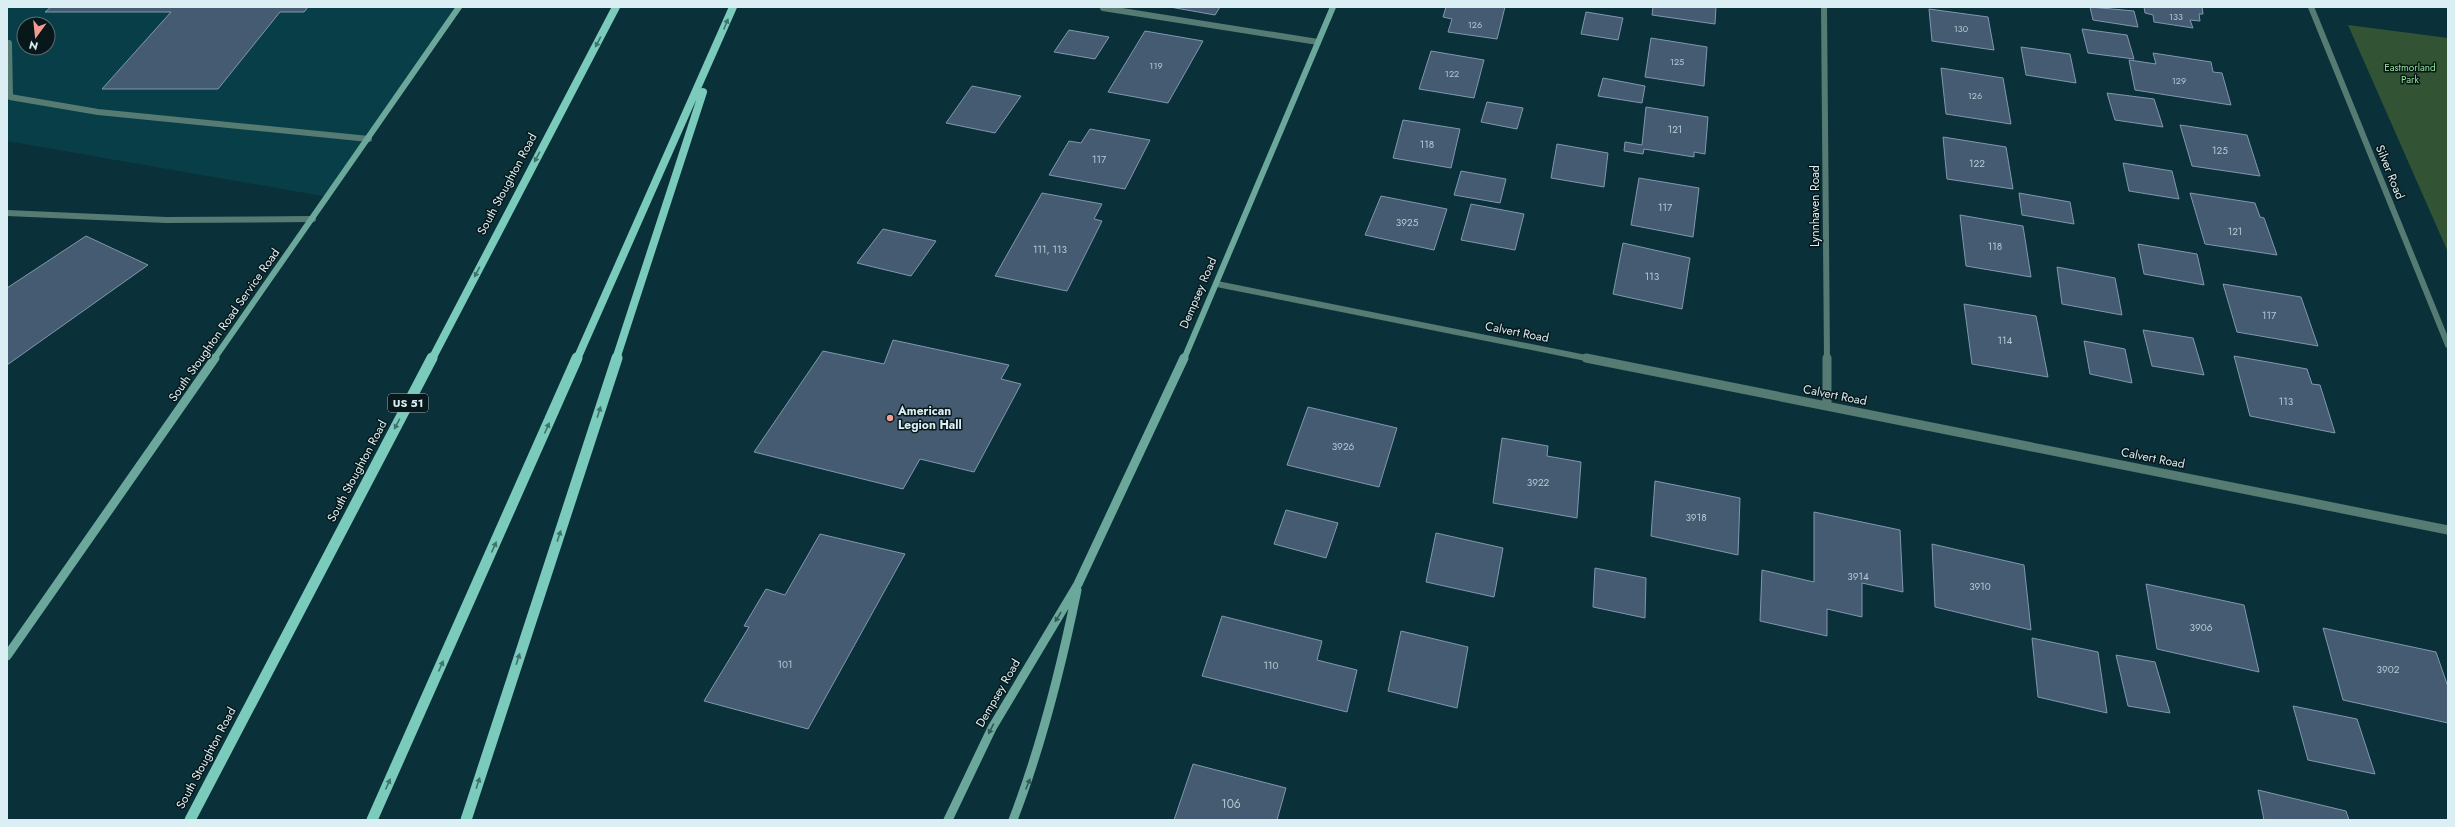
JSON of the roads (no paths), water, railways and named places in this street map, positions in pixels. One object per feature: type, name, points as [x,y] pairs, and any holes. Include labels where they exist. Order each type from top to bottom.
[{"type":"main road","name":"South Stoughton Road","points":[[190,820],[616,7]]},
{"type":"main road","points":[[372,820],[720,40],[733,7]]},
{"type":"main road","points":[[466,820],[720,40]]},
{"type":"main road","points":[[186,820],[201,798]]},
{"type":"street","name":"South Stoughton Road Service Road","points":[[7,656],[369,139],[459,7]]},
{"type":"street","name":"Dempsey Road","points":[[948,820],[992,728],[1078,584],[1217,284],[1333,7]]},
{"type":"street","name":"Lynnhaven Road","points":[[1824,7],[1827,406]]},
{"type":"street","name":"Silver Road","points":[[2311,7],[2448,345]]},
{"type":"street","points":[[1103,8],[1318,42]]},
{"type":"street","points":[[7,43],[9,44],[10,97],[98,112],[369,139]]},
{"type":"street","points":[[7,213],[166,220],[313,219]]},
{"type":"street","name":"Calvert Road","points":[[1217,284],[2448,530]]},
{"type":"street","name":"Dempsey Road","points":[[1013,820],[1030,778],[1058,685],[1078,584]]},
{"type":"place","name":"American Legion Hall","points":[[890,418]]},
{"type":"park label","name":"Eastmorland Park","points":[[2410,72]]}]
